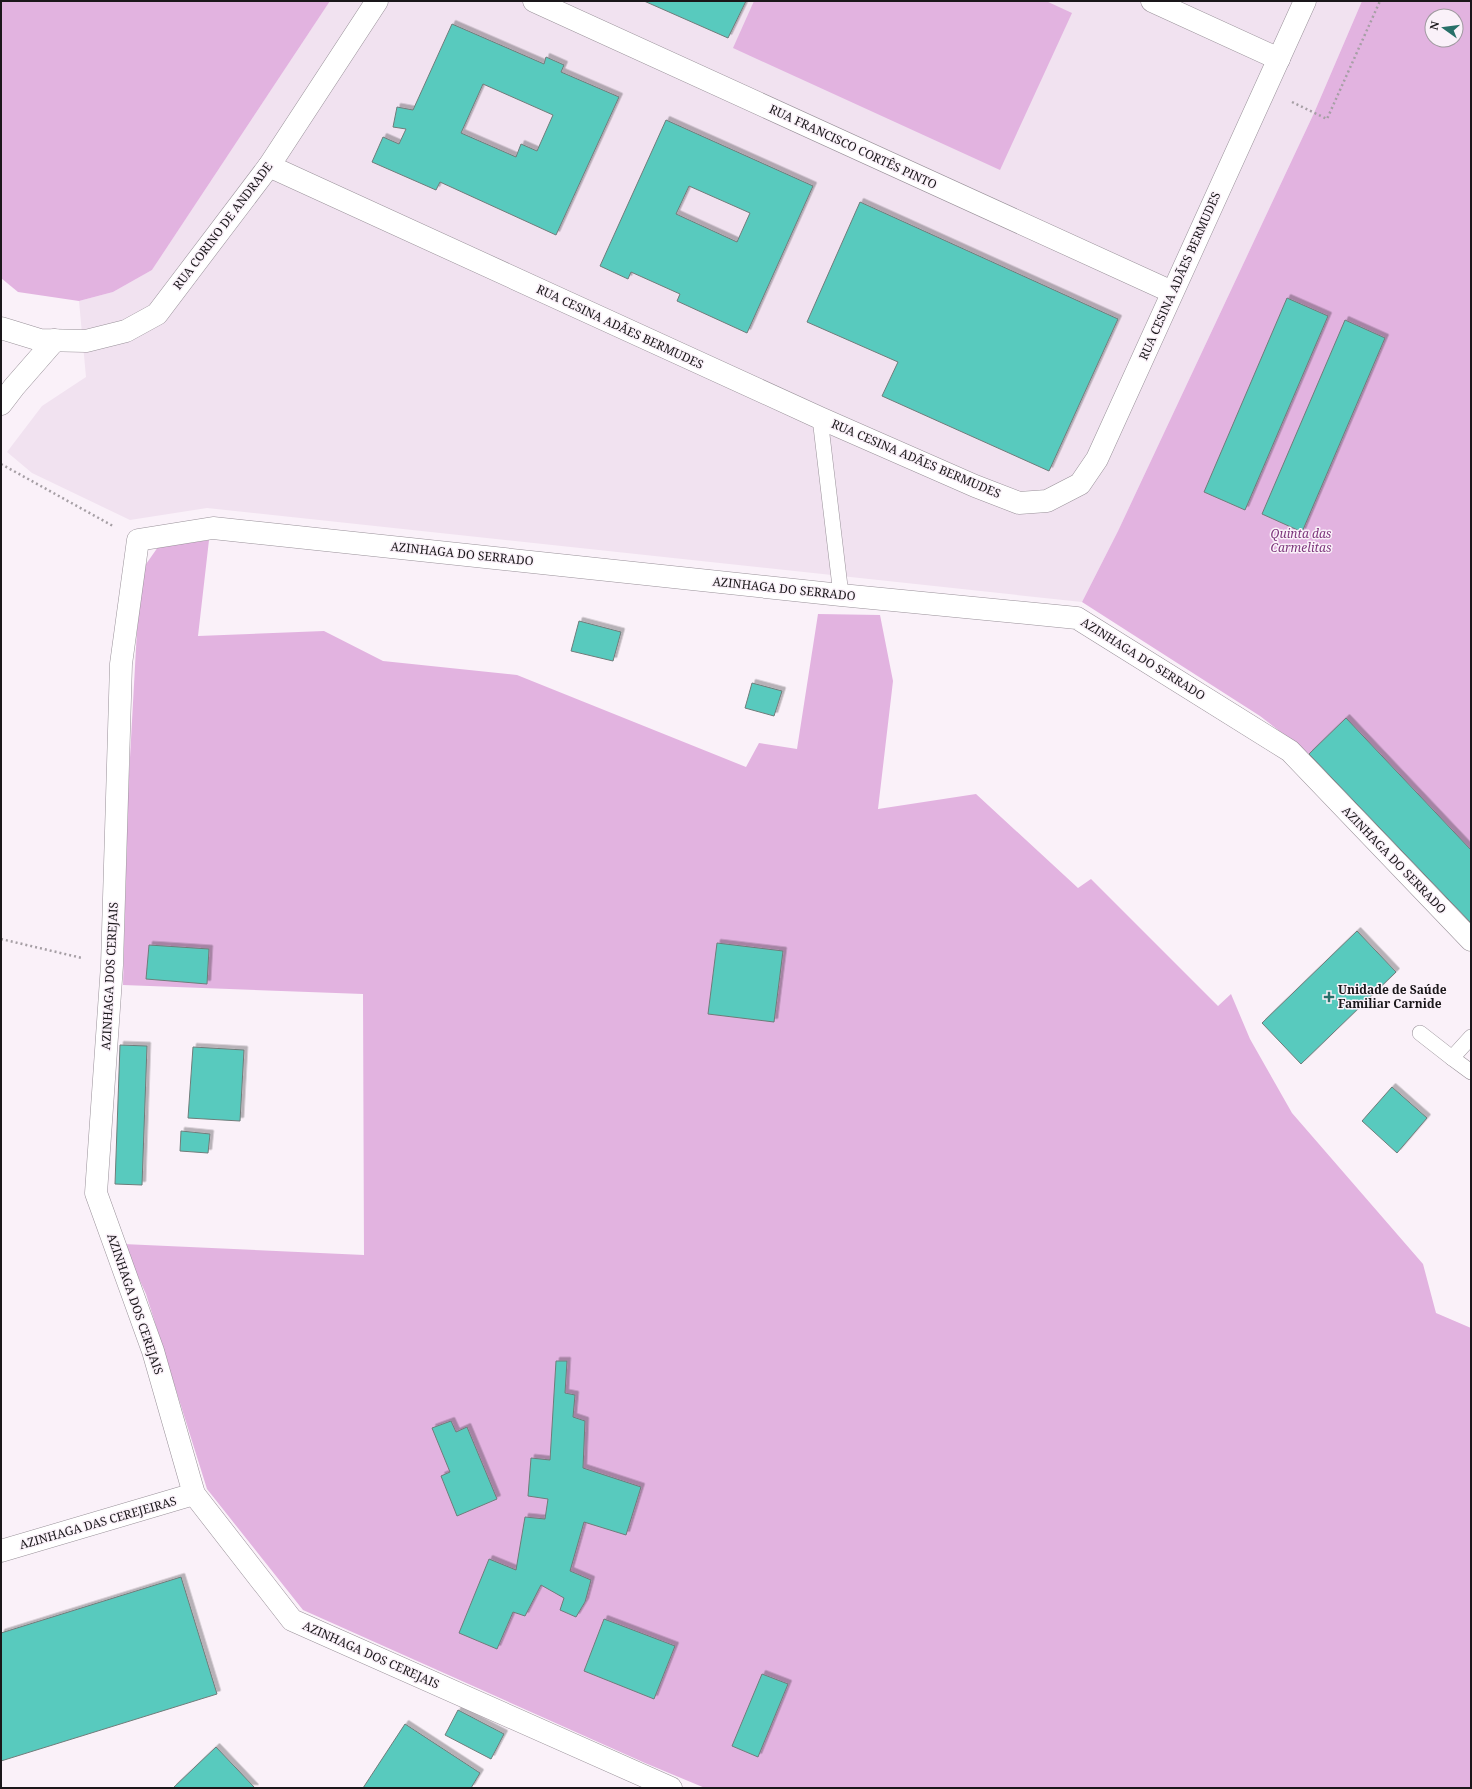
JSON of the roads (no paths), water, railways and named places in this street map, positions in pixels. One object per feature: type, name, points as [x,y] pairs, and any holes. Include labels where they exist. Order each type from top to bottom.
[{"type":"street","name":"RUA CORINO DE ANDRADE","points":[[1,328],[40,340],[86,341],[126,331],[157,314],[269,166],[377,1]]},
{"type":"street","name":"RUA FRANCISCO CORTÊS PINTO","points":[[534,1],[1172,292]]},
{"type":"street","points":[[1152,1],[1279,59]]},
{"type":"street","name":"RUA CESINA ADÃES BERMUDES","points":[[269,166],[820,418],[975,486],[1019,503],[1047,501],[1080,484],[1097,459],[1305,1]]},
{"type":"street","points":[[1,404],[55,340]]},
{"type":"street","name":"AZINHAGA DO SERRADO","points":[[138,540],[213,528],[841,595],[1076,618],[1290,751],[1471,940]]},
{"type":"street","name":"AZINHAGA DOS CEREJAIS","points":[[138,540],[121,664],[112,965],[96,1193],[153,1351],[194,1494],[292,1620],[671,1788]]},
{"type":"street","name":"AZINHAGA DAS CEREJEIRAS","points":[[1,1551],[194,1494]]},
{"type":"lane","points":[[820,418],[841,595]]},
{"type":"lane","points":[[1420,1033],[1471,1072]]},
{"type":"lane","points":[[1452,1058],[1471,1037]]},
{"type":"place","name":"Unidade de Saúde Familiar Carnide","points":[[1329,997]]},
{"type":"park label","name":"Quinta das Carmelitas","points":[[1301,541]]}]
